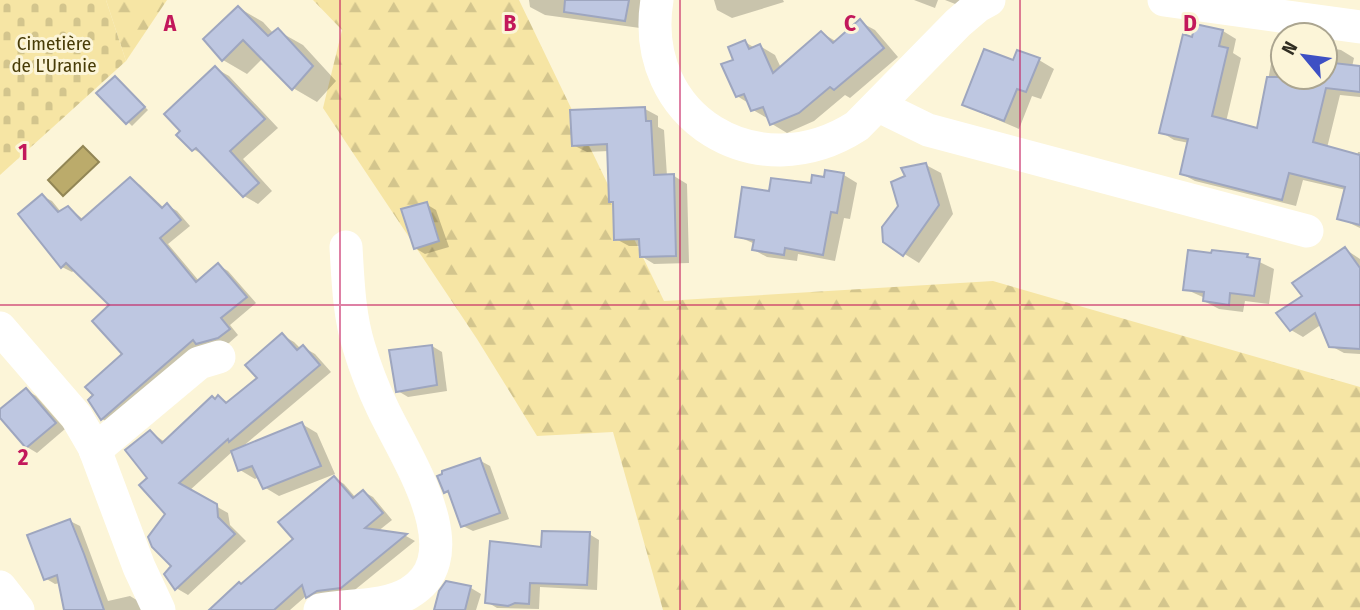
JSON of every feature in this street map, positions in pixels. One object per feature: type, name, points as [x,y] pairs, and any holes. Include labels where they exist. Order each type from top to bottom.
[{"type":"street","points":[[657,0],[654,32],[659,60],[667,80],[689,112],[722,137],[751,148],[784,152],[804,149],[840,137],[857,126],[958,23],[989,0]]},
{"type":"street","points":[[1164,0],[1345,25]]},
{"type":"street","points":[[879,106],[928,130],[1307,231]]},
{"type":"street","points":[[320,610],[384,601],[408,594],[430,570],[436,553],[436,531],[426,499],[380,404],[358,345],[349,301],[346,247]]},
{"type":"street","points":[[0,328],[76,416],[95,450],[139,568],[159,610]]},
{"type":"street","points":[[95,450],[199,363],[219,357]]},
{"type":"street","points":[[0,587],[18,610]]},
{"type":"green space","name":"Cimetière de L'Uranie","points":[[0,0],[106,0],[126,61],[0,175]]},
{"type":"green space","points":[[106,0],[167,0],[126,61]]},
{"type":"green space","points":[[313,0],[519,0],[664,301],[993,281],[1360,387],[1360,610],[663,610],[613,432],[537,436],[477,339],[323,108],[342,30]]},
{"type":"shaded area","points":[[83,146],[99,162],[63,196],[48,180]]},
{"type":"building","points":[[565,0],[629,0],[625,21],[564,12]]},
{"type":"building","points":[[238,6],[268,36],[278,28],[313,66],[292,90],[243,40],[222,61],[203,39]]},
{"type":"building","points":[[860,19],[884,48],[834,90],[830,87],[799,113],[770,125],[763,107],[751,111],[744,94],[736,97],[721,64],[733,60],[728,47],[745,40],[749,49],[760,44],[773,73],[821,31],[833,43]]},
{"type":"building","points":[[1195,24],[1223,30],[1219,46],[1228,48],[1212,116],[1257,128],[1267,77],[1269,91],[1325,91],[1313,142],[1360,155],[1360,225],[1337,219],[1345,187],[1289,173],[1282,200],[1180,174],[1188,139],[1159,133],[1183,34],[1192,37]]},
{"type":"building","points":[[984,49],[1013,60],[1017,50],[1040,58],[1026,92],[1017,89],[1004,121],[962,105]]},
{"type":"building","points":[[1339,64],[1360,66],[1360,92],[1339,90]]},
{"type":"building","points":[[215,66],[265,119],[230,151],[259,183],[243,197],[196,148],[192,151],[176,135],[180,131],[164,114]]},
{"type":"building","points":[[115,76],[145,107],[126,124],[96,93]]},
{"type":"building","points":[[645,107],[646,121],[651,121],[654,175],[674,174],[676,256],[640,257],[639,239],[614,240],[613,202],[609,202],[607,144],[572,146],[570,110]]},
{"type":"building","points":[[926,163],[939,205],[903,256],[883,242],[882,227],[898,206],[891,182],[905,176],[901,168]]},
{"type":"building","points":[[825,170],[844,173],[837,213],[831,212],[823,255],[785,248],[784,255],[752,250],[754,240],[735,237],[742,187],[769,191],[771,178],[811,183],[812,175],[824,177]]},
{"type":"building","points":[[130,177],[162,208],[167,203],[181,220],[160,238],[196,282],[218,263],[247,297],[221,318],[230,329],[218,338],[196,344],[193,340],[101,420],[88,400],[93,395],[85,387],[122,354],[92,321],[109,305],[66,263],[61,268],[18,214],[42,194],[58,212],[68,206],[81,220]]},
{"type":"building","points":[[427,202],[439,241],[414,249],[401,209]]},
{"type":"building","points":[[1345,247],[1360,268],[1360,349],[1329,347],[1315,313],[1290,331],[1276,313],[1302,296],[1292,283]]},
{"type":"building","points":[[1188,250],[1248,254],[1247,257],[1260,259],[1254,296],[1230,293],[1229,305],[1203,301],[1204,292],[1183,290]]},
{"type":"building","points":[[282,333],[297,350],[303,345],[320,365],[229,442],[228,439],[179,483],[217,504],[218,517],[235,534],[175,590],[164,574],[171,566],[152,547],[148,537],[165,514],[139,485],[147,478],[125,450],[150,430],[162,443],[212,396],[215,399],[218,395],[226,403],[257,378],[245,365]]},
{"type":"building","points":[[432,345],[437,385],[396,392],[389,350]]},
{"type":"building","points":[[26,388],[56,423],[26,448],[0,418],[0,409]]},
{"type":"building","points":[[302,422],[321,466],[263,489],[252,466],[238,471],[231,451]]},
{"type":"building","points":[[480,458],[500,513],[461,527],[448,491],[444,493],[437,476],[442,474],[442,471]]},
{"type":"building","points":[[334,476],[353,498],[363,490],[383,513],[365,528],[407,534],[341,588],[317,591],[306,598],[302,585],[274,610],[209,610],[293,539],[278,522]]},
{"type":"building","points":[[70,519],[104,610],[64,610],[57,575],[44,580],[27,535]]},
{"type":"building","points":[[542,531],[590,532],[587,585],[530,583],[529,604],[515,603],[508,606],[485,603],[490,541],[541,547]]},
{"type":"building","points":[[446,581],[471,586],[465,610],[434,610],[439,591]]}]
